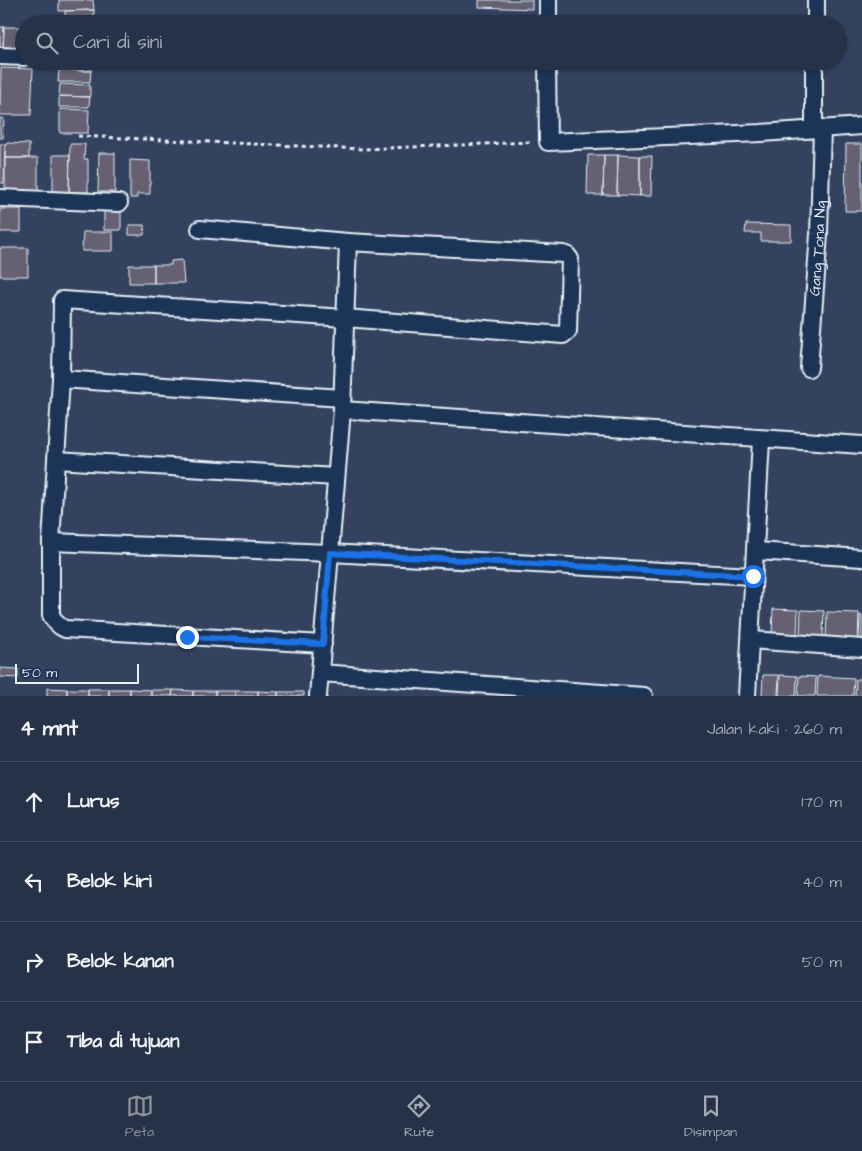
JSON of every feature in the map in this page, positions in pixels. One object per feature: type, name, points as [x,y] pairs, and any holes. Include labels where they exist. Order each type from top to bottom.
[{"type":"street","points":[[548,0],[548,15]]},
{"type":"street","points":[[816,0],[816,15]]},
{"type":"street","points":[[0,56],[15,57]]},
{"type":"street","points":[[547,70],[548,142],[761,133],[862,126]]},
{"type":"street","name":"Gang Tona Ng","points":[[809,368],[818,234],[818,128],[815,70]]},
{"type":"street","points":[[0,198],[119,204]]},
{"type":"street","points":[[200,229],[348,242],[567,255],[570,259],[568,331],[563,334],[65,298],[62,303],[61,379],[51,542],[51,616],[58,626],[84,630],[323,644]]},
{"type":"street","points":[[318,696],[342,404],[348,242]]},
{"type":"street","points":[[61,379],[761,440],[862,445]]},
{"type":"street","points":[[747,696],[761,440]]},
{"type":"street","points":[[56,460],[336,477]]},
{"type":"street","points":[[51,542],[330,553],[753,576]]},
{"type":"street","points":[[756,551],[862,558]]},
{"type":"street","points":[[751,640],[862,648]]},
{"type":"street","points":[[320,673],[644,696]]},
{"type":"path","points":[[78,136],[363,149],[548,142]]},
{"type":"building","points":[[59,0],[93,0],[94,10],[59,11]]},
{"type":"building","points":[[479,0],[532,0],[532,9],[479,7]]},
{"type":"building","points":[[94,10],[94,15],[65,15],[65,11]]},
{"type":"building","points":[[0,27],[4,27],[3,50],[0,50]]},
{"type":"building","points":[[4,27],[15,27],[15,50],[3,50]]},
{"type":"building","points":[[1,68],[33,70],[31,115],[0,115]]},
{"type":"building","points":[[59,70],[91,70],[91,71]]},
{"type":"building","points":[[59,70],[91,71],[90,82],[58,82]]},
{"type":"building","points":[[60,84],[90,85],[90,97],[59,96]]},
{"type":"building","points":[[59,96],[90,97],[89,107],[59,107]]},
{"type":"building","points":[[60,109],[89,110],[88,133],[60,133]]},
{"type":"building","points":[[0,118],[4,119],[3,138],[0,138]]},
{"type":"building","points":[[6,143],[29,144],[29,158],[5,158]]},
{"type":"building","points":[[0,144],[5,144],[4,183],[0,183]]},
{"type":"building","points":[[70,144],[85,144],[84,159],[88,159],[88,192],[69,192]]},
{"type":"building","points":[[846,144],[862,144],[862,211],[845,211]]},
{"type":"building","points":[[99,153],[115,153],[115,192],[98,192]]},
{"type":"building","points":[[53,155],[70,155],[69,192],[53,191]]},
{"type":"building","points":[[588,155],[604,155],[603,195],[587,195]]},
{"type":"building","points":[[604,155],[618,155],[617,195],[603,195]]},
{"type":"building","points":[[618,155],[640,156],[640,196],[617,195]]},
{"type":"building","points":[[640,156],[652,156],[651,196],[640,196]]},
{"type":"building","points":[[5,158],[38,158],[38,194],[5,193]]},
{"type":"building","points":[[130,160],[150,161],[150,194],[137,194],[137,198],[130,198]]},
{"type":"building","points":[[0,209],[21,209],[21,232],[0,232]]},
{"type":"building","points":[[104,209],[121,209],[121,230],[104,230]]},
{"type":"building","points":[[746,224],[791,225],[791,241],[761,241],[761,233],[745,233]]},
{"type":"building","points":[[129,225],[145,225],[144,235],[129,235]]},
{"type":"building","points":[[83,232],[113,232],[113,251],[82,251]]},
{"type":"building","points":[[0,248],[28,248],[28,276],[0,276]]},
{"type":"building","points":[[182,260],[184,283],[154,283],[154,265],[171,265],[171,261]]},
{"type":"building","points":[[129,265],[154,265],[154,283],[129,283]]},
{"type":"building","points":[[773,609],[798,610],[797,635],[772,634]]},
{"type":"building","points":[[801,610],[824,611],[823,637],[800,636]]},
{"type":"building","points":[[827,612],[859,613],[858,639],[826,638]]},
{"type":"building","points":[[860,615],[862,616],[862,640],[859,640]]},
{"type":"building","points":[[0,668],[18,669],[18,678],[0,677]]},
{"type":"building","points":[[763,675],[779,675],[778,696],[762,696]]},
{"type":"building","points":[[780,675],[797,676],[796,696],[779,696]]},
{"type":"building","points":[[799,676],[816,677],[815,696],[798,696]]},
{"type":"building","points":[[818,676],[854,678],[853,696],[817,696]]},
{"type":"building","points":[[856,679],[862,679],[862,696],[855,696]]},
{"type":"building","points":[[47,688],[67,689],[67,696],[47,696]]},
{"type":"building","points":[[67,689],[88,689],[88,696],[67,696]]},
{"type":"building","points":[[88,689],[109,689],[109,696],[88,696]]},
{"type":"building","points":[[109,689],[130,689],[130,696],[109,696]]},
{"type":"building","points":[[130,689],[151,690],[151,696],[130,696]]},
{"type":"building","points":[[151,690],[173,690],[172,696],[151,696]]},
{"type":"building","points":[[173,690],[193,691],[193,696],[172,696]]},
{"type":"building","points":[[193,691],[215,691],[215,696],[193,696]]},
{"type":"building","points":[[215,691],[235,691],[235,696],[215,696]]},
{"type":"building","points":[[235,691],[258,691],[258,696],[235,696]]},
{"type":"building","points":[[258,691],[278,692],[278,696],[258,696]]},
{"type":"building","points":[[278,692],[304,692],[304,696],[278,696]]},
{"type":"route","points":[[187,637],[323,644],[330,553],[753,576]]}]
